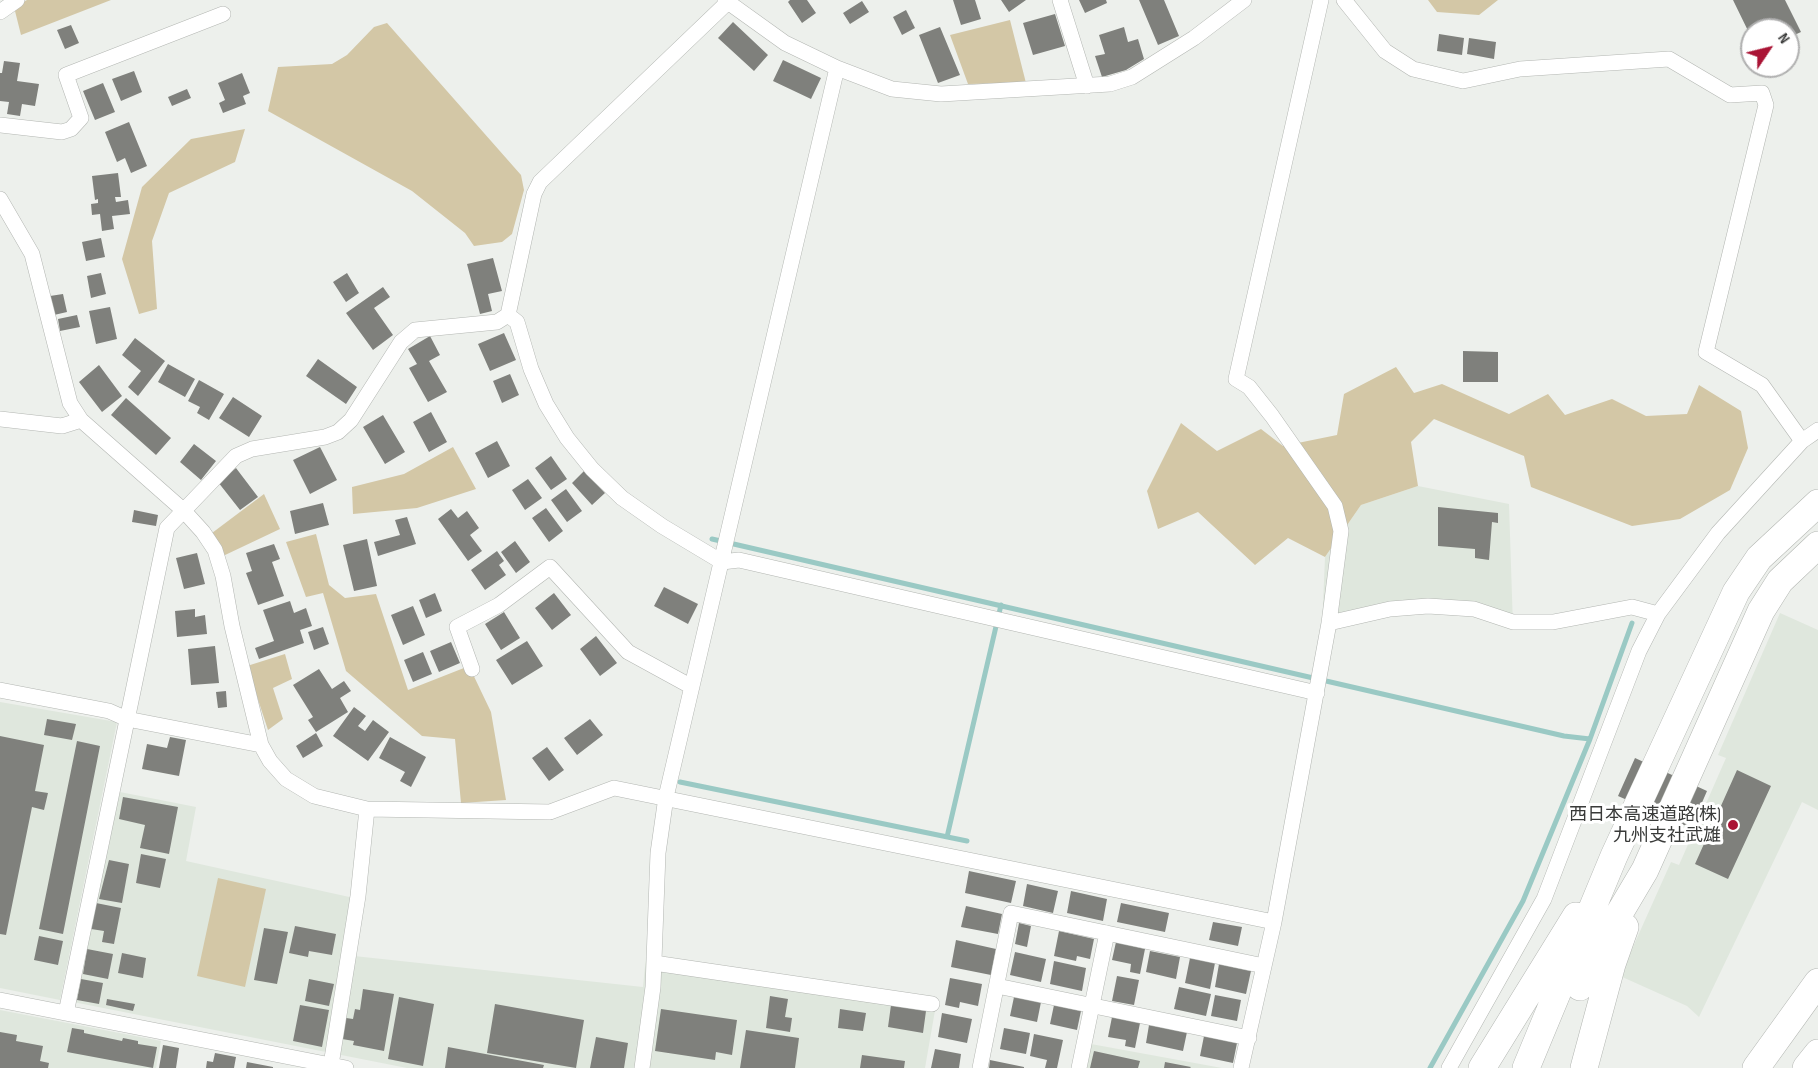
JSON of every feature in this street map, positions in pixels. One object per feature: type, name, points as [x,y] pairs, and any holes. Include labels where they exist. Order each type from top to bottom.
[{"type":"highway","points":[[1526,1068],[1614,856],[1736,592],[1759,558],[1818,503]]},
{"type":"highway","points":[[1759,558],[1818,518]]},
{"type":"highway","points":[[1584,1068],[1612,964],[1645,870],[1761,611],[1780,581],[1818,545]]},
{"type":"highway","points":[[1743,655],[1766,614],[1789,590],[1818,570]]},
{"type":"highway","points":[[1482,1068],[1614,856]]},
{"type":"highway","points":[[1544,1068],[1594,956],[1645,870]]},
{"type":"highway","points":[[1756,1068],[1818,982]]},
{"type":"highway","points":[[1772,1068],[1818,1009]]},
{"type":"highway","points":[[1806,1068],[1818,1053]]},
{"type":"street","points":[[0,12],[16,0]]},
{"type":"street","points":[[1060,0],[1087,86]]},
{"type":"street","points":[[66,1013],[167,528],[236,456],[252,449],[325,437],[338,432],[351,420],[401,342],[415,330],[497,322],[508,315],[526,226],[540,182],[727,1],[785,42],[837,68],[891,89],[941,94],[1110,84],[1132,77],[1194,38],[1244,0]]},
{"type":"street","points":[[1241,1068],[1274,922],[1317,693],[1341,531],[1335,506],[1250,387],[1236,378],[1321,0]]},
{"type":"street","points":[[1344,0],[1385,51],[1413,69],[1463,81],[1520,69],[1669,59],[1730,94],[1762,93],[1766,105],[1706,352],[1762,385],[1802,441]]},
{"type":"street","points":[[0,125],[62,132],[71,129],[81,118],[66,75],[223,14]]},
{"type":"street","points":[[642,1068],[654,963],[658,853],[666,798],[837,68]]},
{"type":"street","points":[[0,199],[32,254],[70,403],[81,420],[183,510],[203,532],[215,550],[223,576],[232,626],[261,745],[270,761],[285,779],[314,796],[367,809],[550,812],[614,788],[1274,922]]},
{"type":"street","points":[[508,315],[517,322],[531,369],[546,404],[567,438],[592,469],[622,498],[646,515],[725,548],[739,560],[1317,693]]},
{"type":"street","points":[[0,419],[63,426],[81,420]]},
{"type":"street","points":[[1449,1068],[1544,899],[1639,651],[1658,614],[1718,533],[1802,441],[1818,430]]},
{"type":"street","points":[[472,669],[457,627],[499,605],[550,567],[628,652],[692,687]]},
{"type":"street","points":[[1329,623],[1390,609],[1428,606],[1474,609],[1513,622],[1553,622],[1632,607],[1658,614]]},
{"type":"street","points":[[0,690],[109,711],[127,719],[261,745]]},
{"type":"street","points":[[330,1065],[358,896],[367,809]]},
{"type":"street","points":[[980,1068],[1011,914],[1264,966]]},
{"type":"street","points":[[1079,1068],[1107,933]]},
{"type":"street","points":[[654,963],[932,1004]]},
{"type":"street","points":[[997,986],[1249,1038]]},
{"type":"street","points":[[0,1000],[346,1068]]},
{"type":"shaded area","points":[[27,0],[111,0],[21,35],[14,7]]},
{"type":"shaded area","points":[[1428,0],[1498,0],[1479,15],[1437,12]]},
{"type":"shaded area","points":[[1010,20],[1026,83],[968,84],[950,35]]},
{"type":"shaded area","points":[[387,23],[521,175],[524,190],[512,234],[502,242],[474,246],[465,233],[412,191],[268,111],[278,67],[332,64],[347,55],[374,27]]},
{"type":"shaded area","points":[[245,129],[235,162],[169,193],[152,241],[157,309],[139,314],[122,259],[142,187],[191,139]]},
{"type":"shaded area","points":[[1396,367],[1414,393],[1442,384],[1509,414],[1548,394],[1565,415],[1612,399],[1646,416],[1687,414],[1699,385],[1741,411],[1748,448],[1730,490],[1680,519],[1632,526],[1531,487],[1524,456],[1434,419],[1411,442],[1418,486],[1361,505],[1325,557],[1288,538],[1255,565],[1198,512],[1158,529],[1147,491],[1181,423],[1217,451],[1261,429],[1283,446],[1337,435],[1344,394]]},
{"type":"shaded area","points":[[453,447],[476,489],[417,508],[353,514],[352,487],[404,474]]},
{"type":"shaded area","points":[[1418,486],[1509,504],[1513,627],[1469,614],[1424,610],[1322,629],[1325,557],[1361,505]]},
{"type":"shaded area","points":[[264,494],[280,529],[223,556],[212,533]]},
{"type":"shaded area","points":[[316,534],[329,585],[345,598],[376,594],[408,690],[469,666],[491,712],[506,800],[461,803],[455,739],[422,736],[346,671],[323,593],[306,597],[286,542]]},
{"type":"shaded area","points":[[1780,613],[1818,630],[1818,810],[1802,802],[1699,1017],[1687,1006],[1620,976],[1671,862],[1679,865],[1726,758],[1718,755]]},
{"type":"shaded area","points":[[285,654],[292,679],[273,688],[283,719],[268,730],[247,666]]},
{"type":"shaded area","points":[[0,702],[117,722],[60,1000],[0,988]]},
{"type":"shaded area","points":[[120,792],[196,807],[186,861],[363,900],[354,956],[643,987],[646,957],[937,999],[925,1068],[407,1068],[73,1002]]},
{"type":"shaded area","points":[[218,878],[266,889],[245,987],[197,976]]},
{"type":"shaded area","points":[[0,1010],[161,1041],[156,1068],[0,1068]]},
{"type":"shaded area","points":[[1091,1044],[1222,1068],[1087,1068]]},
{"type":"building","points":[[807,0],[816,13],[802,23],[788,2]]},
{"type":"building","points":[[953,0],[975,0],[981,19],[961,25]]},
{"type":"building","points":[[1001,0],[1026,0],[1009,12]]},
{"type":"building","points":[[1079,0],[1106,0],[1107,3],[1085,13]]},
{"type":"building","points":[[1139,0],[1164,0],[1179,36],[1158,45]]},
{"type":"building","points":[[1733,0],[1785,0],[1794,18],[1742,18]]},
{"type":"building","points":[[862,1],[869,12],[850,24],[843,13]]},
{"type":"building","points":[[906,10],[915,28],[902,35],[893,17]]},
{"type":"building","points":[[1055,14],[1065,46],[1033,55],[1023,23]]},
{"type":"building","points":[[733,22],[768,55],[754,71],[718,38]]},
{"type":"building","points":[[71,25],[79,43],[65,49],[57,30]]},
{"type":"building","points":[[940,27],[960,75],[938,83],[919,35]]},
{"type":"building","points":[[1124,27],[1128,42],[1138,39],[1144,59],[1126,70],[1102,77],[1095,56],[1105,54],[1099,35]]},
{"type":"building","points":[[1439,34],[1464,38],[1462,55],[1437,51]]},
{"type":"building","points":[[1469,38],[1496,42],[1494,59],[1467,54]]},
{"type":"building","points":[[783,60],[821,78],[811,99],[773,81]]},
{"type":"building","points":[[4,61],[20,63],[17,81],[39,84],[35,106],[22,104],[20,116],[7,114],[9,102],[0,101],[0,73],[2,73]]},
{"type":"building","points":[[134,71],[142,92],[121,101],[112,79]]},
{"type":"building","points":[[242,73],[250,93],[243,96],[246,104],[223,113],[219,103],[225,100],[218,83]]},
{"type":"building","points":[[103,83],[115,112],[95,120],[83,91]]},
{"type":"building","points":[[187,89],[191,98],[172,106],[168,97]]},
{"type":"building","points":[[129,122],[147,166],[131,173],[125,158],[117,162],[105,132]]},
{"type":"building","points":[[118,173],[121,197],[115,197],[116,202],[128,200],[130,214],[112,216],[114,229],[102,231],[100,214],[92,215],[91,204],[98,203],[98,199],[95,200],[92,176]]},
{"type":"building","points":[[101,238],[105,257],[86,261],[82,242]]},
{"type":"building","points":[[493,258],[502,291],[488,294],[492,311],[480,314],[467,264]]},
{"type":"building","points":[[101,273],[106,294],[91,298],[87,276]]},
{"type":"building","points":[[347,273],[359,293],[346,302],[333,282]]},
{"type":"building","points":[[383,287],[390,297],[374,308],[393,335],[373,350],[346,313]]},
{"type":"building","points":[[63,294],[67,312],[54,315],[50,296]]},
{"type":"building","points":[[110,307],[117,339],[96,344],[89,311]]},
{"type":"building","points":[[77,315],[80,327],[60,331],[58,319]]},
{"type":"building","points":[[504,333],[516,360],[490,371],[478,344]]},
{"type":"building","points":[[430,336],[440,355],[429,361],[447,392],[428,402],[409,368],[417,364],[408,349]]},
{"type":"building","points":[[135,338],[165,361],[138,396],[128,387],[141,371],[122,355]]},
{"type":"building","points":[[1463,351],[1498,352],[1498,382],[1463,382]]},
{"type":"building","points":[[318,359],[357,387],[346,404],[306,376]]},
{"type":"building","points":[[168,364],[195,379],[185,397],[158,382]]},
{"type":"building","points":[[99,365],[122,396],[102,412],[79,382]]},
{"type":"building","points":[[510,374],[519,395],[502,403],[493,381]]},
{"type":"building","points":[[199,380],[224,394],[209,420],[197,413],[200,407],[188,401]]},
{"type":"building","points":[[233,397],[262,416],[249,437],[219,418]]},
{"type":"building","points":[[126,398],[171,438],[156,455],[111,415]]},
{"type":"building","points":[[431,412],[447,442],[429,452],[413,422]]},
{"type":"building","points":[[383,415],[405,452],[385,464],[363,427]]},
{"type":"building","points":[[497,441],[510,466],[488,478],[475,453]]},
{"type":"building","points":[[194,444],[216,461],[201,480],[180,462]]},
{"type":"building","points":[[320,447],[337,480],[310,494],[293,460]]},
{"type":"building","points":[[551,456],[567,479],[551,490],[535,468]]},
{"type":"building","points":[[236,468],[258,497],[240,510],[218,482]]},
{"type":"building","points":[[584,471],[605,493],[592,505],[572,483]]},
{"type":"building","points":[[528,479],[542,498],[525,510],[512,490]]},
{"type":"building","points":[[566,489],[582,511],[567,522],[551,500]]},
{"type":"building","points":[[323,503],[329,525],[295,534],[290,511]]},
{"type":"building","points":[[1438,507],[1498,513],[1498,523],[1492,522],[1489,560],[1475,558],[1475,549],[1438,546]]},
{"type":"building","points":[[546,508],[563,531],[549,542],[532,518]]},
{"type":"building","points":[[451,509],[458,518],[467,511],[479,528],[470,535],[482,551],[468,561],[438,519]]},
{"type":"building","points":[[134,510],[158,515],[156,526],[132,522]]},
{"type":"building","points":[[407,517],[416,544],[378,556],[374,542],[400,535],[395,520]]},
{"type":"building","points":[[367,539],[377,586],[354,591],[343,545]]},
{"type":"building","points":[[515,541],[530,562],[516,573],[501,552]]},
{"type":"building","points":[[274,544],[280,559],[272,562],[284,596],[258,605],[246,573],[252,571],[246,553]]},
{"type":"building","points":[[497,551],[504,561],[499,565],[506,575],[485,590],[471,570]]},
{"type":"building","points":[[197,553],[205,584],[184,589],[176,558]]},
{"type":"building","points":[[664,587],[698,604],[688,624],[654,606]]},
{"type":"building","points":[[435,593],[442,611],[426,618],[419,600]]},
{"type":"building","points":[[554,593],[571,615],[552,630],[535,608]]},
{"type":"building","points":[[290,601],[294,613],[306,608],[312,626],[300,630],[304,643],[259,659],[255,648],[274,641],[263,610]]},
{"type":"building","points":[[413,606],[425,635],[403,645],[391,615]]},
{"type":"building","points":[[195,609],[195,617],[205,615],[207,634],[177,637],[175,611]]},
{"type":"building","points":[[504,612],[520,638],[501,650],[485,624]]},
{"type":"building","points":[[323,627],[329,644],[314,650],[308,632]]},
{"type":"building","points":[[596,636],[617,663],[600,676],[580,649]]},
{"type":"building","points":[[527,641],[543,666],[512,685],[496,660]]},
{"type":"building","points":[[451,642],[460,663],[439,672],[430,651]]},
{"type":"building","points":[[215,646],[219,683],[191,685],[188,649]]},
{"type":"building","points":[[423,652],[432,674],[413,682],[404,660]]},
{"type":"building","points":[[319,669],[332,689],[344,681],[351,691],[340,698],[348,712],[316,732],[308,720],[313,717],[293,685]]},
{"type":"building","points":[[226,691],[227,707],[218,708],[216,692]]},
{"type":"building","points":[[354,707],[366,716],[358,726],[365,731],[373,720],[389,732],[368,761],[333,736]]},
{"type":"building","points":[[47,719],[76,724],[72,740],[44,735]]},
{"type":"building","points":[[590,719],[603,735],[577,755],[564,738]]},
{"type":"building","points":[[316,733],[323,746],[303,758],[296,746]]},
{"type":"building","points":[[0,736],[44,745],[35,791],[48,793],[44,810],[32,807],[6,935],[0,934]]},
{"type":"building","points":[[170,737],[186,740],[179,776],[142,769],[147,744],[167,748]]},
{"type":"building","points":[[390,737],[426,757],[411,787],[400,781],[405,772],[379,758]]},
{"type":"building","points":[[77,741],[100,746],[63,934],[39,929]]},
{"type":"building","points":[[547,747],[564,770],[549,781],[532,758]]},
{"type":"building","points":[[1635,758],[1707,791],[1691,828],[1618,796]]},
{"type":"building","name":"西日本高速道路(株) 九州支社武雄","points":[[1737,770],[1771,786],[1728,879],[1695,864]]},
{"type":"building","points":[[123,797],[178,807],[169,854],[140,848],[145,825],[119,819]]},
{"type":"building","points":[[141,854],[166,859],[160,888],[136,883]]},
{"type":"building","points":[[109,860],[129,864],[122,903],[99,899]]},
{"type":"building","points":[[969,871],[1016,881],[1011,903],[965,893]]},
{"type":"building","points":[[1027,884],[1058,891],[1053,913],[1023,906]]},
{"type":"building","points":[[1071,891],[1107,899],[1103,921],[1067,913]]},
{"type":"building","points":[[96,903],[121,908],[114,944],[102,942],[104,931],[91,929]]},
{"type":"building","points":[[1121,903],[1169,913],[1165,932],[1117,922]]},
{"type":"building","points":[[966,906],[1002,914],[998,934],[961,927]]},
{"type":"building","points":[[1213,922],[1242,927],[1238,946],[1209,940]]},
{"type":"building","points":[[1019,923],[1031,926],[1027,947],[1015,944]]},
{"type":"building","points":[[295,926],[336,934],[332,955],[309,951],[308,957],[289,953]]},
{"type":"building","points":[[264,928],[288,932],[277,984],[254,980]]},
{"type":"building","points":[[1059,931],[1094,939],[1090,959],[1077,956],[1076,961],[1054,956]]},
{"type":"building","points":[[39,936],[63,941],[58,965],[34,960]]},
{"type":"building","points":[[956,940],[996,949],[991,975],[951,967]]},
{"type":"building","points":[[1116,942],[1145,949],[1140,974],[1130,972],[1131,964],[1112,960]]},
{"type":"building","points":[[87,949],[113,954],[108,979],[83,974]]},
{"type":"building","points":[[1150,951],[1180,957],[1176,979],[1146,972]]},
{"type":"building","points":[[1015,952],[1046,959],[1041,982],[1010,975]]},
{"type":"building","points":[[122,953],[146,958],[143,978],[118,973]]},
{"type":"building","points":[[1190,958],[1215,963],[1210,989],[1185,983]]},
{"type":"building","points":[[1054,961],[1086,968],[1082,991],[1050,984]]},
{"type":"building","points":[[1219,964],[1251,971],[1246,994],[1215,987]]},
{"type":"building","points":[[1117,976],[1139,980],[1134,1005],[1112,1001]]},
{"type":"building","points":[[950,978],[982,984],[978,1006],[960,1002],[959,1008],[945,1005]]},
{"type":"building","points":[[81,979],[103,983],[99,1004],[77,1000]]},
{"type":"building","points":[[309,979],[334,984],[329,1006],[305,1001]]},
{"type":"building","points":[[1179,987],[1211,994],[1206,1016],[1174,1009]]},
{"type":"building","points":[[363,989],[394,994],[384,1051],[353,1045],[354,1041],[342,1039],[346,1018],[353,1019],[355,1009],[360,1010]]},
{"type":"building","points":[[1215,995],[1241,1000],[1237,1021],[1211,1016]]},
{"type":"building","points":[[770,996],[788,999],[785,1017],[792,1018],[790,1032],[766,1028]]},
{"type":"building","points":[[399,997],[434,1004],[423,1066],[388,1059]]},
{"type":"building","points":[[1014,997],[1041,1002],[1037,1022],[1010,1016]]},
{"type":"building","points":[[107,999],[135,1004],[133,1011],[106,1005]]},
{"type":"building","points":[[495,1004],[584,1020],[576,1068],[487,1053]]},
{"type":"building","points":[[300,1005],[329,1010],[322,1047],[293,1041]]},
{"type":"building","points":[[891,1005],[926,1011],[923,1033],[888,1027]]},
{"type":"building","points":[[1054,1005],[1081,1011],[1077,1030],[1050,1024]]},
{"type":"building","points":[[661,1009],[737,1020],[732,1055],[716,1052],[715,1060],[655,1051]]},
{"type":"building","points":[[840,1009],[866,1013],[863,1031],[838,1028]]},
{"type":"building","points":[[942,1013],[972,1019],[967,1043],[938,1037]]},
{"type":"building","points":[[1112,1017],[1140,1023],[1135,1048],[1125,1046],[1126,1040],[1108,1037]]},
{"type":"building","points":[[1149,1025],[1187,1032],[1183,1051],[1146,1043]]},
{"type":"building","points":[[72,1028],[84,1030],[84,1033],[122,1041],[123,1038],[138,1041],[138,1044],[157,1047],[153,1068],[67,1052]]},
{"type":"building","points":[[1004,1028],[1030,1033],[1026,1054],[1000,1049]]},
{"type":"building","points":[[746,1030],[799,1038],[795,1068],[740,1068]]},
{"type":"building","points":[[0,1032],[17,1035],[16,1041],[43,1046],[40,1061],[49,1063],[48,1068],[0,1068]]},
{"type":"building","points":[[1034,1034],[1063,1040],[1057,1068],[1045,1068],[1047,1060],[1030,1056]]},
{"type":"building","points":[[1204,1036],[1237,1043],[1233,1063],[1200,1056]]},
{"type":"building","points":[[596,1037],[628,1043],[624,1068],[590,1068]]},
{"type":"building","points":[[163,1045],[179,1048],[176,1068],[159,1068]]},
{"type":"building","points":[[448,1047],[544,1065],[543,1068],[445,1068]]},
{"type":"building","points":[[935,1049],[961,1054],[959,1068],[931,1068]]},
{"type":"building","points":[[1094,1051],[1140,1061],[1138,1068],[1090,1068]]},
{"type":"building","points":[[215,1053],[236,1057],[234,1068],[206,1068],[207,1061],[213,1062]]},
{"type":"building","points":[[862,1055],[905,1061],[904,1068],[860,1068]]},
{"type":"building","points":[[990,1060],[1024,1067],[1024,1068],[989,1068]]},
{"type":"building","points":[[247,1062],[273,1067],[273,1068],[246,1068]]},
{"type":"building","points":[[1165,1062],[1191,1067],[1164,1068]]},
{"type":"waterway","points":[[712,539],[1564,736],[1590,739]]},
{"type":"waterway","points":[[947,837],[1001,605]]},
{"type":"waterway","points":[[1430,1068],[1523,901],[1590,739],[1632,623]]},
{"type":"waterway","points":[[680,782],[967,841]]},
{"type":"place","name":"西日本高速道路(株) 九州支社武雄","points":[[1733,825]]}]
